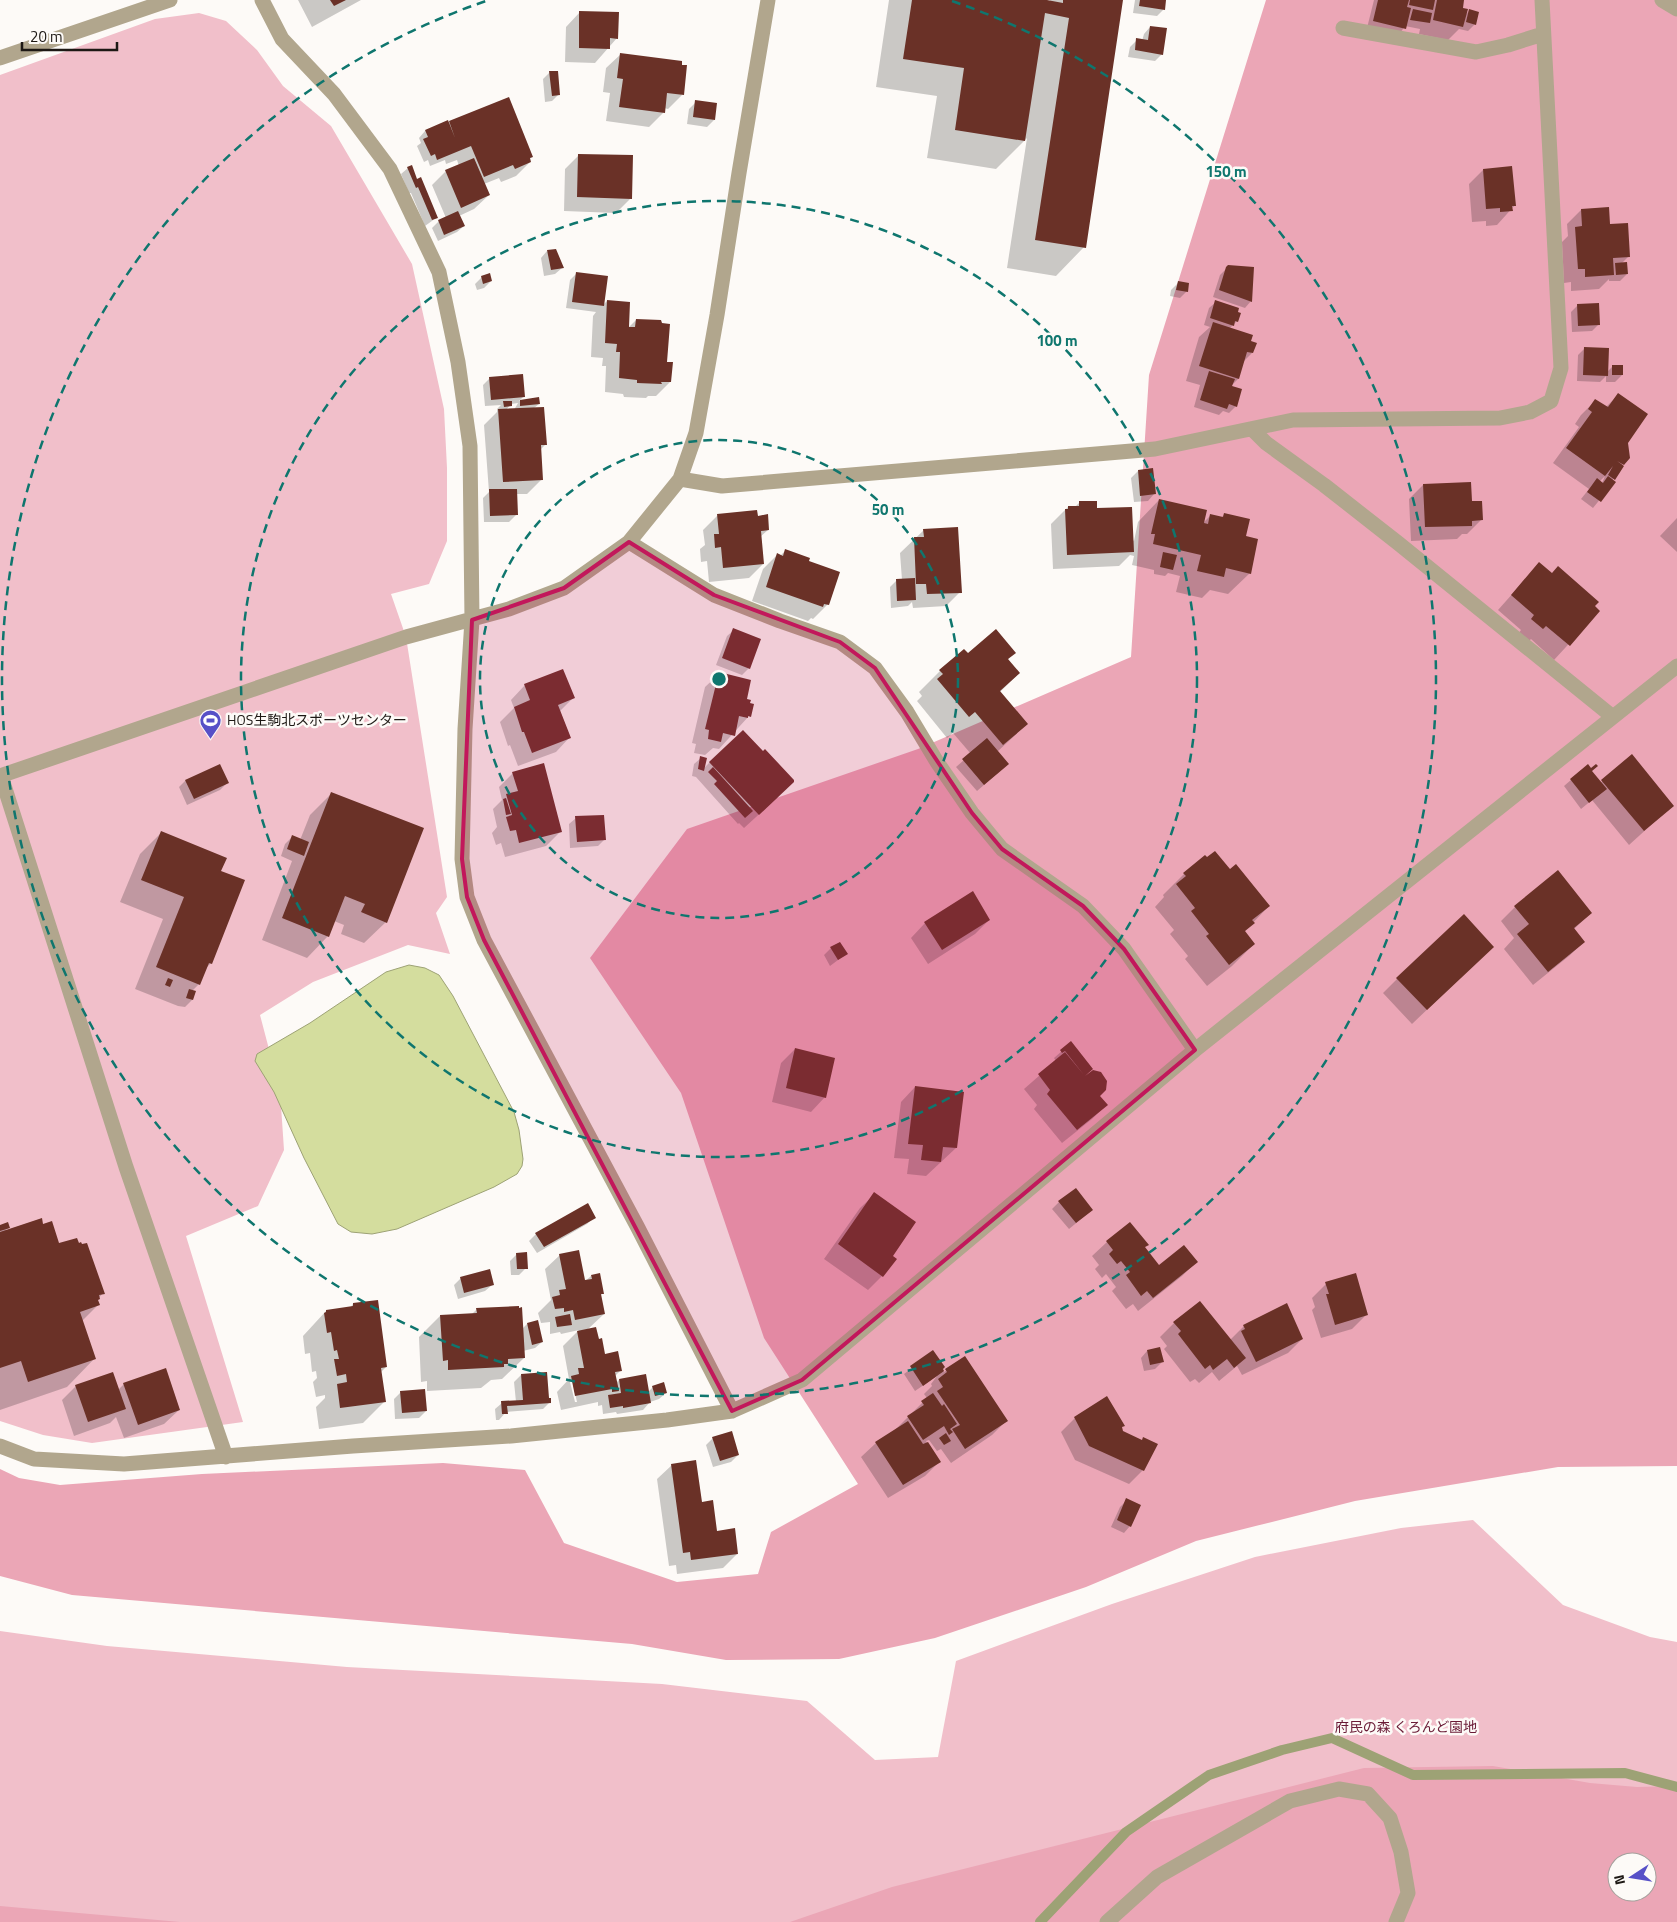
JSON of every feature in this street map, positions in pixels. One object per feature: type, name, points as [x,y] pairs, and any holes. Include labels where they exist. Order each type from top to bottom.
[{"type":"street","points":[[0,58],[170,0]]},
{"type":"street","points":[[262,0],[282,39],[334,94],[390,169],[439,272],[458,362],[470,446],[472,620],[462,818],[462,859],[467,897],[484,940],[637,1226],[732,1411]]},
{"type":"street","points":[[226,1457],[126,1167],[1,776],[406,637],[509,610],[564,588],[629,542],[680,479],[696,433],[768,0]]},
{"type":"street","points":[[680,479],[722,486],[1155,450],[1293,420],[1500,418],[1530,412],[1551,401],[1561,368],[1542,0]]},
{"type":"street","points":[[1662,0],[1677,9]]},
{"type":"street","points":[[1343,28],[1476,52],[1508,45],[1543,34]]},
{"type":"street","points":[[1252,429],[1266,443],[1324,485],[1398,543],[1613,718]]},
{"type":"street","points":[[629,542],[714,595],[840,642],[875,668],[907,712],[937,762],[972,813],[1002,849],[1084,906],[1124,949],[1195,1050]]},
{"type":"street","points":[[0,1446],[34,1459],[124,1464],[510,1436],[667,1420],[732,1411],[802,1380],[1195,1050],[1677,666]]},
{"type":"street","points":[[1107,1922],[1165,1872],[1290,1801],[1339,1789],[1368,1794],[1390,1818],[1401,1852],[1408,1893],[1396,1922]]},
{"type":"highlighted area","points":[[629,542],[714,595],[840,642],[875,668],[972,813],[1002,849],[1083,906],[1124,949],[1195,1050],[802,1380],[732,1411],[484,940],[467,897],[462,859],[472,620],[564,588]]},
{"type":"green space","name":"HOS生駒北スポーツセンター","points":[[199,13],[226,21],[257,50],[283,86],[331,126],[412,264],[444,409],[447,468],[447,541],[429,584],[391,594],[406,637],[447,897],[436,913],[450,954],[408,945],[313,982],[260,1015],[280,1091],[284,1150],[258,1206],[186,1236],[243,1422],[92,1443],[43,1435],[0,1421],[0,75],[155,19]]},
{"type":"green space","name":"府民の森 くろんど園地","points":[[1473,1520],[1563,1605],[1650,1637],[1677,1642],[1677,1922],[0,1922],[0,1631],[107,1646],[347,1667],[662,1684],[807,1701],[875,1760],[938,1757],[956,1661],[1112,1604],[1255,1557],[1401,1528]]},
{"type":"shaded area","points":[[1266,0],[1677,0],[1677,1466],[1558,1467],[1355,1501],[1196,1541],[1086,1587],[935,1638],[839,1659],[726,1660],[632,1644],[72,1595],[0,1576],[0,1469],[19,1478],[60,1485],[202,1474],[443,1463],[525,1470],[564,1543],[677,1582],[758,1574],[771,1532],[858,1484],[764,1338],[681,1093],[590,958],[687,829],[918,749],[1131,657],[1149,375]]},
{"type":"shaded area","points":[[409,965],[425,968],[439,975],[453,996],[514,1112],[519,1130],[523,1159],[522,1166],[517,1174],[494,1187],[397,1229],[372,1234],[351,1232],[338,1224],[304,1158],[274,1092],[255,1061],[257,1054],[310,1023],[386,972]]},
{"type":"shaded area","points":[[1493,1766],[1590,1783],[1637,1787],[1677,1786],[1677,1922],[790,1922],[892,1887],[1364,1768]]},
{"type":"shaded area","points":[[0,1906],[180,1922],[0,1922]]},
{"type":"building","points":[[330,0],[346,0],[334,6]]},
{"type":"building","points":[[912,0],[1047,0],[1063,3],[1063,0],[1123,0],[1086,248],[1035,240],[1069,18],[1045,13],[1025,141],[955,130],[964,68],[903,59]]},
{"type":"building","points":[[1140,0],[1166,0],[1165,10],[1139,6]]},
{"type":"building","points":[[1378,0],[1409,0],[1407,7],[1411,8],[1406,29],[1373,21]]},
{"type":"building","points":[[1410,0],[1435,0],[1433,10],[1409,5]]},
{"type":"building","points":[[1437,0],[1464,0],[1463,8],[1468,9],[1463,27],[1433,20]]},
{"type":"building","points":[[1413,9],[1432,13],[1430,23],[1410,20]]},
{"type":"building","points":[[1469,9],[1479,12],[1476,25],[1466,22]]},
{"type":"building","points":[[579,11],[619,12],[618,39],[610,38],[610,49],[579,48]]},
{"type":"building","points":[[1150,26],[1167,28],[1163,55],[1135,50],[1136,38],[1148,40]]},
{"type":"building","points":[[620,53],[682,61],[682,65],[687,65],[684,95],[667,93],[665,113],[619,107],[623,79],[617,78]]},
{"type":"building","points":[[549,71],[558,71],[560,95],[552,96]]},
{"type":"building","points":[[509,97],[533,157],[530,158],[531,162],[515,169],[513,165],[484,177],[471,146],[437,160],[435,154],[431,156],[423,139],[428,137],[425,130],[448,120],[455,138],[449,121]]},
{"type":"building","points":[[695,100],[717,103],[715,120],[693,117]]},
{"type":"building","points":[[578,154],[633,155],[632,199],[577,197]]},
{"type":"building","points":[[474,158],[490,195],[461,208],[445,170]]},
{"type":"building","points":[[412,165],[417,179],[421,177],[438,218],[432,220],[418,187],[416,188],[407,167]]},
{"type":"building","points":[[1512,166],[1516,206],[1512,206],[1513,211],[1500,212],[1500,208],[1486,209],[1483,169]]},
{"type":"building","points":[[1609,207],[1610,224],[1628,223],[1630,257],[1613,258],[1614,275],[1585,277],[1585,269],[1578,269],[1575,227],[1582,226],[1581,209]]},
{"type":"building","points":[[458,211],[465,226],[444,235],[438,220]]},
{"type":"building","points":[[556,249],[564,268],[551,270],[547,250]]},
{"type":"building","points":[[1627,262],[1628,274],[1616,275],[1615,263]]},
{"type":"building","points":[[1228,265],[1254,267],[1252,302],[1219,290]]},
{"type":"building","points":[[576,272],[608,276],[604,306],[572,302]]},
{"type":"building","points":[[490,273],[492,281],[483,284],[481,276]]},
{"type":"building","points":[[1178,281],[1189,283],[1188,292],[1176,290]]},
{"type":"building","points":[[607,300],[630,302],[629,327],[635,327],[636,319],[661,320],[662,323],[670,324],[667,362],[673,362],[671,382],[661,382],[662,384],[637,383],[637,380],[619,378],[620,352],[616,352],[617,344],[605,343]]},
{"type":"building","points":[[1215,300],[1239,308],[1238,312],[1241,313],[1238,322],[1235,321],[1234,326],[1210,318]]},
{"type":"building","points":[[1599,303],[1600,325],[1578,326],[1577,304]]},
{"type":"building","points":[[1213,322],[1253,335],[1251,341],[1257,343],[1253,353],[1247,352],[1239,379],[1199,366]]},
{"type":"building","points":[[1584,347],[1609,348],[1608,376],[1583,375]]},
{"type":"building","points":[[1612,365],[1623,365],[1623,375],[1612,375]]},
{"type":"building","points":[[1209,371],[1235,379],[1232,386],[1242,389],[1237,407],[1229,404],[1227,409],[1200,400]]},
{"type":"building","points":[[523,374],[525,397],[491,400],[489,377]]},
{"type":"building","points":[[1618,393],[1648,414],[1628,443],[1630,458],[1624,465],[1617,461],[1624,466],[1615,480],[1608,475],[1613,466],[1605,476],[1566,448],[1592,412],[1588,409],[1595,399],[1608,407]]},
{"type":"building","points":[[539,397],[540,404],[520,406],[520,400]]},
{"type":"building","points":[[503,401],[512,401],[512,406],[504,407]]},
{"type":"building","points":[[544,407],[547,445],[541,445],[543,480],[503,482],[498,409]]},
{"type":"building","points":[[1153,468],[1156,494],[1140,496],[1138,470]]},
{"type":"building","points":[[1608,476],[1616,482],[1601,502],[1587,492],[1597,478],[1603,483]]},
{"type":"building","points":[[1471,482],[1472,501],[1482,501],[1483,520],[1472,521],[1472,526],[1425,527],[1423,484]]},
{"type":"building","points":[[489,489],[517,489],[518,515],[490,516]]},
{"type":"building","points":[[1159,499],[1207,510],[1204,523],[1208,524],[1210,514],[1223,517],[1224,513],[1250,519],[1246,536],[1258,539],[1251,574],[1226,568],[1224,577],[1197,571],[1201,555],[1153,544],[1155,534],[1151,534]]},
{"type":"building","points":[[1079,501],[1097,501],[1097,508],[1132,507],[1134,552],[1067,555],[1065,509],[1068,509],[1068,506],[1079,506]]},
{"type":"building","points":[[757,510],[758,516],[768,514],[769,530],[761,531],[764,564],[723,568],[721,547],[715,548],[714,534],[719,534],[717,514]]},
{"type":"building","points":[[958,527],[962,593],[927,594],[926,584],[916,584],[914,537],[924,537],[923,529]]},
{"type":"building","points":[[785,549],[810,558],[809,561],[840,572],[829,605],[824,604],[823,607],[766,587],[777,553],[783,556]]},
{"type":"building","points":[[1163,552],[1177,555],[1173,570],[1160,567]]},
{"type":"building","points":[[1539,562],[1552,573],[1558,566],[1599,602],[1595,606],[1600,611],[1570,646],[1546,626],[1543,629],[1531,619],[1534,615],[1511,595]]},
{"type":"building","points":[[915,578],[916,600],[897,601],[896,579]]},
{"type":"building","points":[[733,628],[761,639],[750,669],[722,658]]},
{"type":"building","points":[[996,629],[1016,653],[1008,659],[1020,673],[1000,691],[1028,724],[1003,745],[975,712],[969,717],[937,679],[943,674],[939,670],[964,649],[968,653]]},
{"type":"building","points":[[563,669],[575,698],[558,705],[571,738],[532,753],[524,732],[522,732],[514,707],[530,700],[524,684]]},
{"type":"building","points":[[719,672],[751,680],[747,699],[751,700],[750,703],[754,704],[751,717],[739,716],[735,736],[723,733],[721,742],[708,739],[709,730],[705,729]]},
{"type":"building","points":[[743,730],[763,751],[765,749],[794,780],[759,815],[709,762]]},
{"type":"building","points":[[987,738],[1009,764],[984,785],[962,759]]},
{"type":"building","points":[[1632,754],[1674,806],[1644,831],[1601,780]]},
{"type":"building","points":[[700,756],[707,758],[704,771],[698,769]]},
{"type":"building","points":[[544,763],[562,832],[519,843],[516,830],[510,831],[506,817],[512,815],[506,794],[518,791],[512,772]]},
{"type":"building","points":[[220,764],[229,783],[194,799],[185,780]]},
{"type":"building","points":[[1588,764],[1591,768],[1596,764],[1598,766],[1592,771],[1607,789],[1589,803],[1570,779]]},
{"type":"building","points":[[713,767],[753,811],[745,818],[714,784],[717,781],[708,772]]},
{"type":"building","points":[[331,792],[424,828],[387,923],[361,912],[365,904],[345,896],[329,937],[282,918]]},
{"type":"building","points":[[506,798],[511,814],[506,815],[503,799]]},
{"type":"building","points":[[604,815],[606,840],[577,842],[575,816]]},
{"type":"building","points":[[161,831],[227,858],[221,871],[245,880],[212,964],[209,963],[200,985],[156,967],[184,897],[141,880]]},
{"type":"building","points":[[292,835],[309,842],[304,856],[287,849]]},
{"type":"building","points":[[1215,851],[1230,869],[1236,864],[1270,906],[1252,920],[1255,923],[1245,931],[1255,944],[1229,965],[1206,936],[1209,934],[1191,911],[1195,908],[1176,884],[1186,876],[1183,873],[1205,855],[1207,857]]},
{"type":"building","points":[[1558,870],[1592,913],[1574,928],[1585,942],[1548,972],[1517,934],[1529,924],[1514,906]]},
{"type":"building","points":[[973,891],[990,920],[942,950],[924,922]]},
{"type":"building","points":[[1464,914],[1494,947],[1427,1010],[1396,978]]},
{"type":"building","points":[[840,942],[848,954],[838,960],[830,947]]},
{"type":"building","points":[[168,978],[173,980],[170,987],[165,985]]},
{"type":"building","points":[[189,989],[196,991],[193,1000],[186,998]]},
{"type":"building","points":[[1071,1041],[1093,1069],[1085,1076],[1093,1070],[1101,1072],[1107,1081],[1106,1090],[1100,1096],[1108,1105],[1077,1130],[1047,1094],[1050,1090],[1038,1074],[1065,1052],[1084,1075],[1065,1051],[1062,1053],[1060,1050]]},
{"type":"building","points":[[795,1048],[835,1058],[826,1098],[786,1088]]},
{"type":"building","points":[[915,1086],[964,1092],[957,1148],[943,1147],[941,1162],[921,1160],[923,1145],[908,1144]]},
{"type":"building","points":[[1076,1188],[1093,1210],[1076,1223],[1058,1201]]},
{"type":"building","points":[[874,1192],[916,1222],[893,1256],[897,1259],[883,1277],[838,1244]]},
{"type":"building","points":[[588,1203],[596,1218],[544,1247],[535,1233]]},
{"type":"building","points":[[42,1218],[43,1224],[52,1221],[59,1243],[77,1238],[79,1243],[87,1243],[105,1294],[99,1295],[100,1305],[80,1312],[96,1359],[28,1382],[21,1361],[0,1368],[0,1232]]},
{"type":"building","points":[[8,1222],[10,1228],[0,1231],[0,1225]]},
{"type":"building","points":[[1130,1222],[1149,1245],[1145,1247],[1159,1265],[1184,1245],[1198,1262],[1153,1298],[1147,1291],[1141,1296],[1126,1275],[1130,1272],[1121,1261],[1117,1264],[1109,1254],[1113,1250],[1106,1241]]},
{"type":"building","points":[[579,1250],[585,1280],[592,1279],[591,1275],[600,1273],[604,1294],[601,1294],[605,1314],[575,1320],[573,1310],[564,1312],[564,1308],[555,1309],[552,1297],[560,1295],[559,1290],[566,1289],[559,1254]]},
{"type":"building","points":[[527,1252],[528,1269],[517,1269],[516,1253]]},
{"type":"building","points":[[490,1269],[494,1285],[464,1293],[460,1277]]},
{"type":"building","points":[[1356,1273],[1368,1315],[1335,1325],[1326,1294],[1329,1294],[1325,1282]]},
{"type":"building","points":[[378,1300],[387,1367],[381,1368],[386,1402],[340,1408],[337,1384],[347,1382],[346,1374],[337,1376],[334,1359],[339,1359],[337,1350],[334,1351],[331,1332],[327,1333],[324,1313],[326,1310],[353,1306],[353,1303]]},
{"type":"building","points":[[1200,1301],[1246,1358],[1234,1368],[1227,1359],[1213,1370],[1210,1365],[1205,1369],[1178,1334],[1181,1331],[1173,1322]]},
{"type":"building","points":[[1287,1303],[1303,1339],[1256,1362],[1241,1331],[1245,1329],[1243,1325]]},
{"type":"building","points":[[519,1306],[519,1308],[522,1307],[525,1358],[508,1359],[508,1364],[504,1364],[504,1367],[448,1370],[448,1360],[443,1361],[440,1315],[477,1313],[476,1308]]},
{"type":"building","points":[[570,1314],[572,1325],[557,1327],[555,1317]]},
{"type":"building","points":[[538,1320],[543,1342],[532,1345],[527,1323]]},
{"type":"building","points":[[596,1327],[599,1339],[602,1338],[605,1354],[618,1351],[622,1371],[615,1372],[619,1391],[612,1392],[612,1389],[575,1396],[571,1376],[579,1374],[578,1368],[584,1368],[577,1331]]},
{"type":"building","points":[[1160,1347],[1164,1362],[1150,1365],[1147,1350]]},
{"type":"building","points":[[933,1350],[945,1367],[944,1371],[923,1386],[910,1366]]},
{"type":"building","points":[[965,1356],[1008,1421],[965,1449],[952,1429],[960,1425],[937,1391],[943,1387],[938,1379],[947,1372],[945,1369]]},
{"type":"building","points":[[166,1368],[180,1410],[138,1425],[123,1383]]},
{"type":"building","points":[[113,1372],[126,1409],[88,1422],[75,1385]]},
{"type":"building","points":[[547,1372],[551,1403],[507,1406],[508,1414],[502,1414],[501,1401],[523,1400],[521,1374]]},
{"type":"building","points":[[646,1374],[651,1403],[623,1408],[623,1406],[610,1408],[608,1395],[621,1393],[619,1379]]},
{"type":"building","points":[[664,1382],[667,1393],[655,1396],[652,1386]]},
{"type":"building","points":[[425,1389],[427,1411],[402,1413],[400,1391]]},
{"type":"building","points":[[933,1393],[942,1406],[944,1404],[957,1424],[950,1429],[953,1432],[949,1435],[944,1426],[923,1440],[907,1416],[924,1405],[921,1401]]},
{"type":"building","points":[[1107,1396],[1125,1426],[1122,1427],[1123,1431],[1142,1440],[1143,1437],[1158,1444],[1144,1471],[1089,1446],[1074,1417]]},
{"type":"building","points":[[908,1421],[923,1444],[928,1442],[941,1462],[903,1485],[875,1442]]},
{"type":"building","points":[[732,1431],[739,1455],[720,1461],[712,1437]]},
{"type":"building","points":[[946,1433],[951,1441],[944,1445],[939,1438]]},
{"type":"building","points":[[696,1460],[702,1502],[713,1500],[717,1531],[735,1528],[738,1554],[691,1560],[690,1552],[683,1553],[671,1464]]},
{"type":"building","points":[[1126,1498],[1141,1505],[1131,1527],[1117,1520]]},
{"type":"waterway","points":[[1040,1922],[1126,1832],[1209,1775],[1282,1750],[1332,1738],[1413,1775],[1625,1773],[1677,1787]]},
{"type":"place","name":"HOS生駒北スポーツセンター","points":[[211,739]]}]
